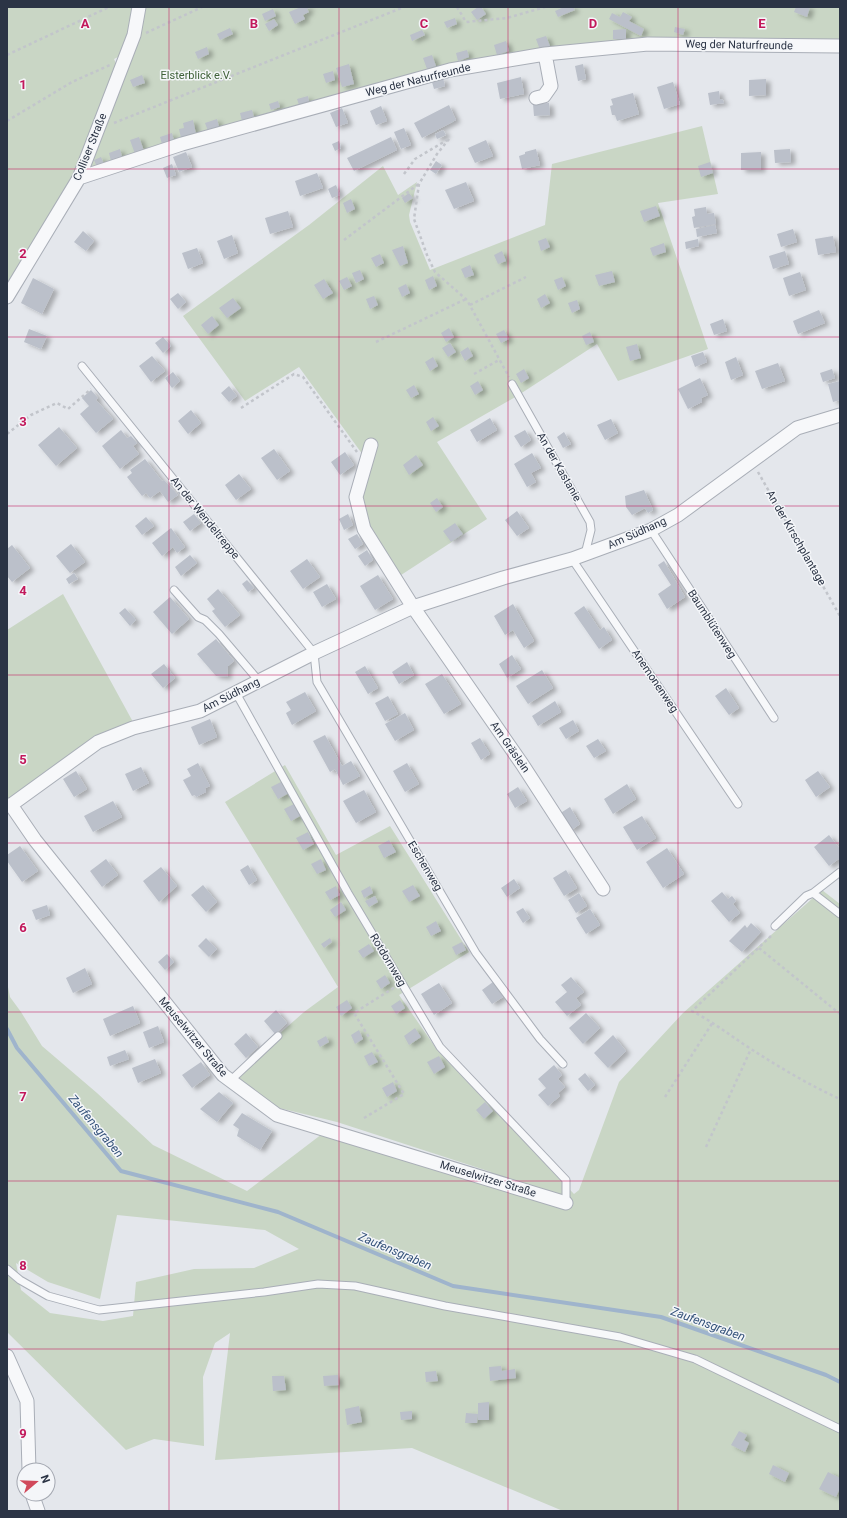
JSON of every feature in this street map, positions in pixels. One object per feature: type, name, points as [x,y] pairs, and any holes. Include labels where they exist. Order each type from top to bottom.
[{"type":"street","name":"Colliser Straße","points":[[7,297],[79,178],[125,59],[132,39],[139,7]]},
{"type":"street","name":"Weg der Naturfreunde","points":[[79,178],[182,144],[450,70],[545,54],[648,44],[840,46]]},
{"type":"street","points":[[536,98],[544,96],[552,86],[545,54]]},
{"type":"street","name":"Am Südhang","points":[[9,805],[98,742],[133,728],[200,711],[314,653],[413,607],[503,578],[572,559],[651,530],[678,515],[797,428],[840,415]]},
{"type":"street","points":[[371,445],[356,497],[364,529],[413,607]]},
{"type":"street","name":"Am Gräslein","points":[[413,607],[522,764],[603,889]]},
{"type":"street","name":"Meuselwitzer Straße","points":[[9,805],[35,840],[223,1076],[277,1115],[566,1203]]},
{"type":"street","points":[[7,1356],[27,1401],[29,1462]]},
{"type":"lane","name":"An der Wendeltreppe","points":[[82,366],[314,653]]},
{"type":"lane","name":"An der Kastanie","points":[[512,384],[590,522],[591,530],[585,554]]},
{"type":"lane","name":"Baumblütenweg","points":[[651,530],[774,718]]},
{"type":"lane","name":"Anemonenweg","points":[[572,559],[738,804]]},
{"type":"lane","points":[[174,590],[198,617],[205,620],[219,634],[259,681]]},
{"type":"lane","name":"Eschenweg","points":[[314,653],[316,682],[476,953],[540,1039],[563,1064]]},
{"type":"lane","name":"Rotdornweg","points":[[236,692],[348,894],[440,1047],[566,1180],[566,1203]]},
{"type":"lane","points":[[775,926],[806,896],[814,893],[840,872]]},
{"type":"lane","points":[[814,893],[840,914]]},
{"type":"lane","points":[[230,1080],[278,1036]]},
{"type":"lane","points":[[7,1269],[20,1280],[48,1296],[99,1310],[264,1292],[318,1284],[355,1286],[445,1306],[620,1337],[695,1359],[840,1429]]},
{"type":"path","points":[[7,54],[109,7]]},
{"type":"path","points":[[132,39],[202,7]]},
{"type":"path","points":[[98,129],[404,7]]},
{"type":"path","points":[[457,7],[466,22],[507,18],[545,7]]},
{"type":"path","points":[[7,121],[72,82],[125,59]]},
{"type":"path","points":[[404,174],[414,159],[449,139],[437,154],[420,183],[414,219],[434,269],[466,298],[512,384]]},
{"type":"path","points":[[344,240],[420,183]]},
{"type":"path","points":[[470,305],[526,277]]},
{"type":"path","points":[[376,342],[466,298]]},
{"type":"path","points":[[474,374],[499,360]]},
{"type":"path","points":[[241,408],[294,374],[303,377],[365,464]]},
{"type":"path","points":[[7,434],[31,415],[57,403],[68,409],[97,384]]},
{"type":"path","name":"An der Kirschplantage","points":[[752,461],[840,616]]},
{"type":"path","points":[[771,936],[692,1011],[713,1022],[751,1049],[822,1091],[840,1099]]},
{"type":"path","points":[[759,948],[840,1014]]},
{"type":"path","points":[[364,1118],[404,1094],[354,1013],[402,983]]},
{"type":"path","points":[[664,1097],[713,1022]]},
{"type":"path","points":[[706,1147],[751,1049]]},
{"type":"green space","points":[[7,7],[134,7],[122,55],[114,59],[117,66],[70,184],[7,289]]},
{"type":"green space","name":"Elsterblick e.V.","points":[[142,7],[840,7],[840,44],[597,42],[540,58],[451,74],[94,168],[90,164]]},
{"type":"green space","points":[[702,126],[718,194],[658,203],[708,349],[618,381],[597,344],[517,396],[437,442],[487,519],[398,577],[365,520],[362,499],[363,455],[299,367],[245,401],[183,316],[309,225],[383,166],[398,195],[417,182],[409,215],[410,222],[430,270],[545,225],[552,164]]},
{"type":"green space","points":[[63,594],[133,722],[109,730],[87,742],[26,790],[7,800],[7,630]]},
{"type":"green space","points":[[285,765],[336,855],[390,826],[469,952],[399,995],[438,1051],[574,1194],[579,1190],[619,1082],[683,1013],[822,890],[840,904],[840,1511],[563,1511],[412,1448],[215,1460],[230,1333],[215,1343],[203,1377],[204,1446],[154,1439],[126,1450],[7,1332],[7,982],[10,997],[42,1046],[97,1093],[153,1145],[247,1191],[322,1134],[489,1184],[491,1172],[337,1122],[275,1107],[233,1075],[304,1012],[338,987],[225,802]],"holes":[[[117,1215],[265,1230],[299,1249],[254,1268],[194,1269],[136,1282],[133,1316],[103,1321],[50,1313],[21,1290],[16,1263],[48,1282],[100,1299]]]},
{"type":"building","points":[[301,7],[312,7],[307,9],[309,12],[303,15],[305,19],[295,24],[289,12]]},
{"type":"building","points":[[478,7],[481,7],[486,14],[477,20],[471,12]]},
{"type":"building","points":[[564,7],[573,7],[575,10],[558,17],[555,11]]},
{"type":"building","points":[[796,7],[810,7],[807,17],[794,12]]},
{"type":"building","points":[[273,9],[276,16],[265,21],[262,14]]},
{"type":"building","points":[[623,12],[632,17],[629,21],[644,29],[641,36],[609,19],[612,13],[620,17]]},
{"type":"building","points":[[455,18],[457,24],[447,28],[444,22]]},
{"type":"building","points":[[274,19],[278,25],[269,31],[265,24]]},
{"type":"building","points":[[675,27],[685,29],[683,35],[674,32]]},
{"type":"building","points":[[230,28],[233,34],[220,40],[217,34]]},
{"type":"building","points":[[626,29],[626,39],[613,39],[613,30]]},
{"type":"building","points":[[422,30],[425,35],[412,41],[410,35]]},
{"type":"building","points":[[546,36],[550,46],[540,50],[536,39]]},
{"type":"building","points":[[506,41],[509,51],[497,55],[494,45]]},
{"type":"building","points":[[207,47],[209,54],[198,59],[195,52]]},
{"type":"building","points":[[467,50],[469,57],[458,61],[456,53]]},
{"type":"building","points":[[432,55],[436,66],[427,69],[423,58]]},
{"type":"building","points":[[349,64],[354,84],[342,87],[336,68]]},
{"type":"building","points":[[583,64],[586,79],[578,81],[575,66]]},
{"type":"building","points":[[333,71],[335,80],[326,83],[323,74]]},
{"type":"building","points":[[142,75],[145,83],[133,87],[130,80]]},
{"type":"building","points":[[521,77],[524,94],[500,99],[497,83]]},
{"type":"building","points":[[443,78],[445,86],[434,89],[432,82]]},
{"type":"building","points":[[766,79],[766,95],[749,96],[749,80]]},
{"type":"building","points":[[673,82],[680,104],[664,109],[657,87]]},
{"type":"building","points":[[719,91],[720,99],[723,100],[724,103],[710,105],[708,93]]},
{"type":"building","points":[[633,93],[639,114],[617,121],[615,115],[612,115],[610,106],[613,105],[611,99]]},
{"type":"building","points":[[308,96],[309,101],[299,105],[297,99]]},
{"type":"building","points":[[278,101],[280,107],[271,110],[269,104]]},
{"type":"building","points":[[549,103],[550,115],[534,116],[533,104]]},
{"type":"building","points":[[449,105],[456,120],[422,138],[414,123]]},
{"type":"building","points":[[381,106],[387,121],[376,125],[370,111]]},
{"type":"building","points":[[342,108],[348,123],[336,127],[330,113]]},
{"type":"building","points":[[252,110],[254,117],[242,121],[240,113]]},
{"type":"building","points":[[217,119],[219,127],[208,131],[205,123]]},
{"type":"building","points":[[193,120],[196,134],[181,138],[179,129],[184,128],[183,123]]},
{"type":"building","points":[[404,128],[411,145],[401,149],[394,132]]},
{"type":"building","points":[[443,130],[446,135],[437,139],[435,134]]},
{"type":"building","points":[[172,133],[174,141],[162,144],[160,137]]},
{"type":"building","points":[[139,137],[144,151],[135,154],[130,140]]},
{"type":"building","points":[[391,137],[397,150],[354,171],[347,158]]},
{"type":"building","points":[[486,140],[493,156],[475,163],[468,148]]},
{"type":"building","points":[[339,141],[341,148],[335,151],[332,144]]},
{"type":"building","points":[[120,149],[122,157],[111,161],[109,153]]},
{"type":"building","points":[[536,149],[540,165],[522,169],[519,156],[525,154],[525,152]]},
{"type":"building","points":[[790,149],[791,162],[775,163],[774,150]]},
{"type":"building","points":[[186,152],[192,167],[179,172],[173,157]]},
{"type":"building","points":[[761,152],[761,170],[741,170],[741,153]]},
{"type":"building","points":[[101,157],[104,164],[97,167],[94,160]]},
{"type":"building","points":[[436,161],[442,165],[436,174],[430,170]]},
{"type":"building","points":[[710,162],[713,173],[701,177],[698,166]]},
{"type":"building","points":[[172,164],[176,175],[167,178],[163,168]]},
{"type":"building","points":[[317,173],[323,188],[300,196],[295,181]]},
{"type":"building","points":[[466,182],[474,201],[454,209],[445,190]]},
{"type":"building","points":[[336,185],[340,195],[332,198],[328,189]]},
{"type":"building","points":[[409,193],[413,198],[405,203],[402,198]]},
{"type":"building","points":[[351,199],[355,209],[347,213],[343,203]]},
{"type":"building","points":[[656,206],[660,216],[644,222],[640,211]]},
{"type":"building","points":[[706,207],[707,214],[714,213],[716,224],[694,228],[692,217],[695,216],[694,209]]},
{"type":"building","points":[[288,211],[293,227],[270,234],[265,218]]},
{"type":"building","points":[[715,225],[717,233],[697,237],[696,229]]},
{"type":"building","points":[[793,229],[797,242],[781,247],[777,234]]},
{"type":"building","points":[[83,231],[94,241],[86,251],[74,242]]},
{"type":"building","points":[[232,235],[238,253],[224,259],[217,241]]},
{"type":"building","points":[[833,236],[836,252],[818,255],[815,239]]},
{"type":"building","points":[[546,238],[550,247],[541,251],[538,241]]},
{"type":"building","points":[[698,239],[699,246],[686,249],[685,242]]},
{"type":"building","points":[[664,243],[666,252],[653,256],[650,248]]},
{"type":"building","points":[[403,246],[408,263],[400,266],[392,250]]},
{"type":"building","points":[[197,248],[203,263],[188,269],[182,253]]},
{"type":"building","points":[[502,251],[506,261],[498,264],[494,255]]},
{"type":"building","points":[[785,251],[789,264],[773,269],[769,256]]},
{"type":"building","points":[[380,254],[384,263],[376,267],[371,258]]},
{"type":"building","points":[[470,265],[474,275],[465,278],[461,269]]},
{"type":"building","points":[[360,270],[364,279],[356,283],[352,273]]},
{"type":"building","points":[[612,271],[615,282],[599,286],[595,275]]},
{"type":"building","points":[[800,272],[806,290],[789,296],[783,278]]},
{"type":"building","points":[[433,276],[437,286],[429,290],[425,280]]},
{"type":"building","points":[[347,277],[352,286],[344,290],[339,281]]},
{"type":"building","points":[[562,277],[566,286],[558,290],[554,280]]},
{"type":"building","points":[[33,278],[54,289],[42,314],[21,303]]},
{"type":"building","points":[[324,279],[333,293],[323,299],[314,285]]},
{"type":"building","points":[[406,284],[410,293],[402,297],[398,288]]},
{"type":"building","points":[[178,293],[186,302],[178,309],[170,299]]},
{"type":"building","points":[[545,294],[550,303],[541,308],[537,299]]},
{"type":"building","points":[[374,296],[378,305],[370,309],[366,299]]},
{"type":"building","points":[[233,298],[241,308],[227,318],[219,308]]},
{"type":"building","points":[[577,300],[580,309],[572,313],[568,303]]},
{"type":"building","points":[[819,310],[825,323],[798,334],[793,321]]},
{"type":"building","points":[[212,316],[219,325],[208,334],[201,325]]},
{"type":"building","points":[[723,319],[727,331],[714,335],[710,324]]},
{"type":"building","points":[[449,328],[454,337],[446,342],[441,333]]},
{"type":"building","points":[[29,329],[47,336],[41,349],[24,342]]},
{"type":"building","points":[[504,330],[509,339],[501,343],[496,334]]},
{"type":"building","points":[[590,332],[594,342],[586,345],[582,336]]},
{"type":"building","points":[[163,337],[171,346],[163,353],[155,343]]},
{"type":"building","points":[[450,343],[456,352],[448,357],[442,348]]},
{"type":"building","points":[[637,344],[641,358],[630,361],[626,347]]},
{"type":"building","points":[[468,347],[473,356],[465,361],[460,352]]},
{"type":"building","points":[[703,352],[707,362],[695,367],[691,356]]},
{"type":"building","points":[[152,356],[165,371],[151,382],[139,366]]},
{"type":"building","points":[[433,357],[438,366],[430,371],[425,362]]},
{"type":"building","points":[[736,357],[743,375],[731,380],[725,362]]},
{"type":"building","points":[[778,363],[785,381],[762,389],[755,371]]},
{"type":"building","points":[[524,369],[529,378],[521,383],[516,374]]},
{"type":"building","points":[[832,369],[835,378],[823,382],[820,373]]},
{"type":"building","points":[[173,372],[180,381],[172,388],[165,378]]},
{"type":"building","points":[[700,378],[708,395],[701,398],[702,402],[688,409],[678,389]]},
{"type":"building","points":[[478,381],[483,390],[475,395],[470,386]]},
{"type":"building","points":[[840,381],[840,400],[833,402],[828,384]]},
{"type":"building","points":[[414,385],[419,394],[411,398],[406,390]]},
{"type":"building","points":[[229,386],[237,396],[229,402],[221,393]]},
{"type":"building","points":[[91,390],[98,398],[96,400],[113,419],[96,433],[80,414],[89,406],[82,398]]},
{"type":"building","points":[[191,410],[201,423],[188,434],[178,421]]},
{"type":"building","points":[[433,417],[439,426],[431,431],[426,422]]},
{"type":"building","points":[[490,418],[497,430],[477,442],[470,430]]},
{"type":"building","points":[[611,419],[618,433],[605,440],[597,425]]},
{"type":"building","points":[[59,427],[77,448],[56,466],[38,445]]},
{"type":"building","points":[[121,430],[127,438],[131,436],[137,443],[133,446],[139,454],[120,469],[102,446]]},
{"type":"building","points":[[525,430],[531,440],[521,447],[514,436]]},
{"type":"building","points":[[564,432],[571,444],[563,448],[557,437]]},
{"type":"building","points":[[274,449],[290,471],[277,480],[261,458]]},
{"type":"building","points":[[345,452],[354,465],[340,475],[331,462]]},
{"type":"building","points":[[532,453],[541,468],[531,473],[536,482],[527,487],[514,464]]},
{"type":"building","points":[[416,455],[423,465],[409,475],[403,465]]},
{"type":"building","points":[[145,459],[162,481],[164,480],[178,495],[168,502],[160,491],[150,498],[146,493],[142,496],[127,477],[132,473],[130,470]]},
{"type":"building","points":[[239,474],[251,489],[236,500],[225,485]]},
{"type":"building","points":[[644,490],[653,510],[648,513],[645,508],[632,515],[626,507],[625,496]]},
{"type":"building","points":[[437,498],[443,507],[436,512],[430,503]]},
{"type":"building","points":[[517,511],[529,528],[517,536],[505,520]]},
{"type":"building","points":[[194,514],[201,523],[190,531],[183,522]]},
{"type":"building","points":[[348,514],[353,525],[344,530],[339,519]]},
{"type":"building","points":[[146,517],[154,526],[142,535],[135,526]]},
{"type":"building","points":[[455,523],[463,534],[451,542],[443,531]]},
{"type":"building","points":[[171,528],[185,547],[177,553],[173,547],[162,556],[152,543]]},
{"type":"building","points":[[357,534],[363,544],[355,549],[348,539]]},
{"type":"building","points":[[71,544],[85,562],[70,573],[56,556]]},
{"type":"building","points":[[12,545],[30,568],[12,582],[7,576],[7,549]]},
{"type":"building","points":[[367,550],[373,560],[365,566],[358,556]]},
{"type":"building","points":[[190,555],[197,563],[181,576],[175,567]]},
{"type":"building","points":[[307,559],[320,577],[303,589],[290,571]]},
{"type":"building","points":[[664,561],[685,597],[667,609],[658,594],[671,585],[658,565]]},
{"type":"building","points":[[74,573],[78,579],[69,584],[66,579]]},
{"type":"building","points":[[378,575],[393,599],[375,610],[360,586]]},
{"type":"building","points":[[247,580],[254,588],[248,592],[242,584]]},
{"type":"building","points":[[327,584],[336,599],[322,607],[313,592]]},
{"type":"building","points":[[218,589],[240,615],[225,627],[212,611],[215,609],[207,599]]},
{"type":"building","points":[[170,597],[189,619],[172,634],[153,612]]},
{"type":"building","points":[[513,604],[534,641],[524,648],[513,630],[505,635],[494,616]]},
{"type":"building","points":[[584,606],[600,630],[604,627],[612,640],[599,649],[574,613]]},
{"type":"building","points":[[125,608],[136,620],[130,626],[119,613]]},
{"type":"building","points":[[216,639],[234,661],[228,666],[227,677],[216,676],[197,654]]},
{"type":"building","points":[[512,655],[521,669],[507,678],[499,664]]},
{"type":"building","points":[[407,662],[414,675],[399,684],[392,672]]},
{"type":"building","points":[[164,664],[175,678],[163,688],[151,674]]},
{"type":"building","points":[[365,666],[378,688],[368,694],[355,672]]},
{"type":"building","points":[[542,670],[553,688],[528,704],[516,686]]},
{"type":"building","points":[[442,674],[461,704],[444,714],[425,684]]},
{"type":"building","points":[[726,688],[739,708],[729,715],[715,696]]},
{"type":"building","points":[[305,692],[316,711],[292,725],[286,713],[291,710],[286,702]]},
{"type":"building","points":[[388,696],[398,714],[385,721],[375,703]]},
{"type":"building","points":[[555,701],[561,712],[538,726],[532,716]]},
{"type":"building","points":[[405,713],[414,730],[395,741],[385,724]]},
{"type":"building","points":[[210,719],[217,737],[199,745],[191,727]]},
{"type":"building","points":[[573,720],[579,731],[566,739],[559,728]]},
{"type":"building","points":[[325,735],[342,766],[351,761],[360,776],[343,785],[335,769],[330,772],[313,741]]},
{"type":"building","points":[[480,738],[490,754],[481,760],[471,743]]},
{"type":"building","points":[[598,739],[606,751],[594,758],[586,746]]},
{"type":"building","points":[[198,763],[210,786],[205,788],[206,792],[196,797],[195,795],[192,796],[183,780],[191,776],[187,769]]},
{"type":"building","points":[[407,763],[419,784],[405,792],[393,771]]},
{"type":"building","points":[[141,767],[149,783],[133,791],[125,774]]},
{"type":"building","points":[[76,771],[87,789],[74,797],[63,779]]},
{"type":"building","points":[[818,771],[830,787],[816,797],[805,780]]},
{"type":"building","points":[[283,781],[289,793],[278,799],[271,787]]},
{"type":"building","points":[[627,784],[636,799],[613,814],[604,799]]},
{"type":"building","points":[[518,787],[527,801],[515,808],[507,794]]},
{"type":"building","points":[[364,790],[376,812],[356,823],[343,801]]},
{"type":"building","points":[[113,801],[122,817],[93,832],[84,816]]},
{"type":"building","points":[[294,804],[300,816],[291,821],[284,809]]},
{"type":"building","points":[[570,807],[580,824],[570,831],[559,814]]},
{"type":"building","points":[[642,816],[656,838],[637,850],[623,827]]},
{"type":"building","points":[[308,832],[314,844],[303,850],[296,838]]},
{"type":"building","points":[[829,835],[840,849],[840,858],[829,866],[814,847]]},
{"type":"building","points":[[389,840],[396,852],[384,858],[378,846]]},
{"type":"building","points":[[20,846],[38,871],[22,882],[7,861],[7,855]]},
{"type":"building","points":[[667,848],[684,874],[663,888],[646,862]]},
{"type":"building","points":[[106,859],[118,875],[102,887],[90,871]]},
{"type":"building","points":[[321,859],[326,870],[317,874],[311,864]]},
{"type":"building","points":[[248,865],[257,880],[249,885],[240,870]]},
{"type":"building","points":[[161,867],[177,886],[159,902],[143,881]]},
{"type":"building","points":[[566,870],[577,888],[564,896],[553,878]]},
{"type":"building","points":[[514,879],[520,888],[507,897],[501,888]]},
{"type":"building","points":[[203,885],[217,902],[206,912],[191,895]]},
{"type":"building","points":[[413,885],[420,896],[409,902],[402,891]]},
{"type":"building","points":[[336,886],[340,895],[330,900],[325,892]]},
{"type":"building","points":[[370,886],[373,893],[364,898],[361,891]]},
{"type":"building","points":[[722,892],[728,899],[732,896],[736,901],[733,904],[740,913],[729,922],[711,901]]},
{"type":"building","points":[[579,893],[587,906],[576,913],[568,900]]},
{"type":"building","points":[[375,896],[378,902],[369,907],[365,901]]},
{"type":"building","points":[[341,902],[346,910],[335,917],[330,910]]},
{"type":"building","points":[[47,905],[50,915],[36,920],[32,910]]},
{"type":"building","points":[[523,908],[530,918],[523,923],[516,912]]},
{"type":"building","points":[[590,909],[600,925],[586,934],[576,918]]},
{"type":"building","points":[[436,921],[441,931],[431,936],[426,927]]},
{"type":"building","points":[[751,923],[761,932],[742,952],[729,941],[745,925],[747,928]]},
{"type":"building","points":[[206,938],[217,949],[209,957],[198,946]]},
{"type":"building","points":[[330,938],[332,942],[324,948],[321,944]]},
{"type":"building","points":[[462,942],[466,950],[456,955],[452,947]]},
{"type":"building","points":[[369,944],[374,951],[363,958],[358,951]]},
{"type":"building","points":[[167,954],[174,962],[165,970],[158,962]]},
{"type":"building","points":[[85,968],[92,984],[73,993],[66,978]]},
{"type":"building","points":[[385,975],[390,983],[381,989],[376,981]]},
{"type":"building","points":[[571,977],[584,992],[576,998],[581,1005],[567,1016],[555,1002],[567,992],[561,985]]},
{"type":"building","points":[[493,982],[503,997],[492,1004],[482,990]]},
{"type":"building","points":[[439,983],[452,1003],[434,1015],[421,994]]},
{"type":"building","points":[[347,1000],[352,1008],[341,1016],[336,1007]]},
{"type":"building","points":[[400,1000],[405,1008],[396,1014],[391,1006]]},
{"type":"building","points":[[133,1006],[140,1023],[110,1036],[103,1019]]},
{"type":"building","points":[[276,1010],[287,1023],[275,1034],[264,1021]]},
{"type":"building","points":[[586,1013],[600,1028],[583,1044],[569,1028]]},
{"type":"building","points":[[158,1026],[164,1042],[149,1048],[143,1032]]},
{"type":"building","points":[[415,1028],[421,1037],[409,1045],[404,1036]]},
{"type":"building","points":[[359,1030],[363,1039],[355,1044],[351,1035]]},
{"type":"building","points":[[246,1033],[258,1047],[246,1058],[234,1044]]},
{"type":"building","points":[[613,1035],[626,1051],[608,1068],[594,1053]]},
{"type":"building","points":[[326,1036],[329,1042],[320,1047],[317,1041]]},
{"type":"building","points":[[125,1050],[129,1059],[110,1066],[107,1057]]},
{"type":"building","points":[[372,1052],[378,1062],[369,1066],[364,1056]]},
{"type":"building","points":[[439,1056],[445,1067],[434,1074],[427,1062]]},
{"type":"building","points":[[155,1059],[161,1073],[138,1083],[132,1068]]},
{"type":"building","points":[[201,1062],[210,1075],[192,1088],[182,1075]]},
{"type":"building","points":[[554,1065],[562,1075],[558,1079],[565,1087],[558,1093],[560,1096],[548,1106],[538,1095],[546,1088],[538,1079]]},
{"type":"building","points":[[585,1073],[595,1085],[588,1091],[578,1079]]},
{"type":"building","points":[[393,1082],[397,1091],[387,1097],[382,1088]]},
{"type":"building","points":[[219,1092],[233,1103],[217,1122],[200,1109]]},
{"type":"building","points":[[485,1102],[493,1111],[484,1119],[476,1110]]},
{"type":"building","points":[[242,1113],[272,1131],[260,1150],[237,1136],[239,1129],[233,1125]]},
{"type":"building","points":[[501,1366],[502,1371],[515,1369],[516,1378],[490,1381],[489,1367]]},
{"type":"building","points":[[436,1371],[438,1381],[426,1382],[425,1372]]},
{"type":"building","points":[[338,1375],[339,1385],[324,1386],[323,1376]]},
{"type":"building","points":[[272,1376],[284,1376],[286,1390],[273,1391]]},
{"type":"building","points":[[489,1402],[489,1420],[478,1420],[478,1403]]},
{"type":"building","points":[[359,1406],[362,1422],[347,1425],[345,1409]]},
{"type":"building","points":[[412,1411],[412,1419],[401,1420],[400,1412]]},
{"type":"building","points":[[466,1413],[478,1414],[477,1423],[465,1423]]},
{"type":"building","points":[[739,1431],[747,1435],[744,1440],[749,1443],[745,1452],[731,1445]]},
{"type":"building","points":[[773,1465],[789,1473],[785,1482],[769,1474]]},
{"type":"building","points":[[828,1472],[840,1478],[840,1488],[836,1497],[819,1489]]},
{"type":"waterway","name":"Zaufensgraben","points":[[7,1029],[17,1048],[121,1171],[278,1212],[453,1286],[661,1317],[826,1375],[840,1382]]}]
